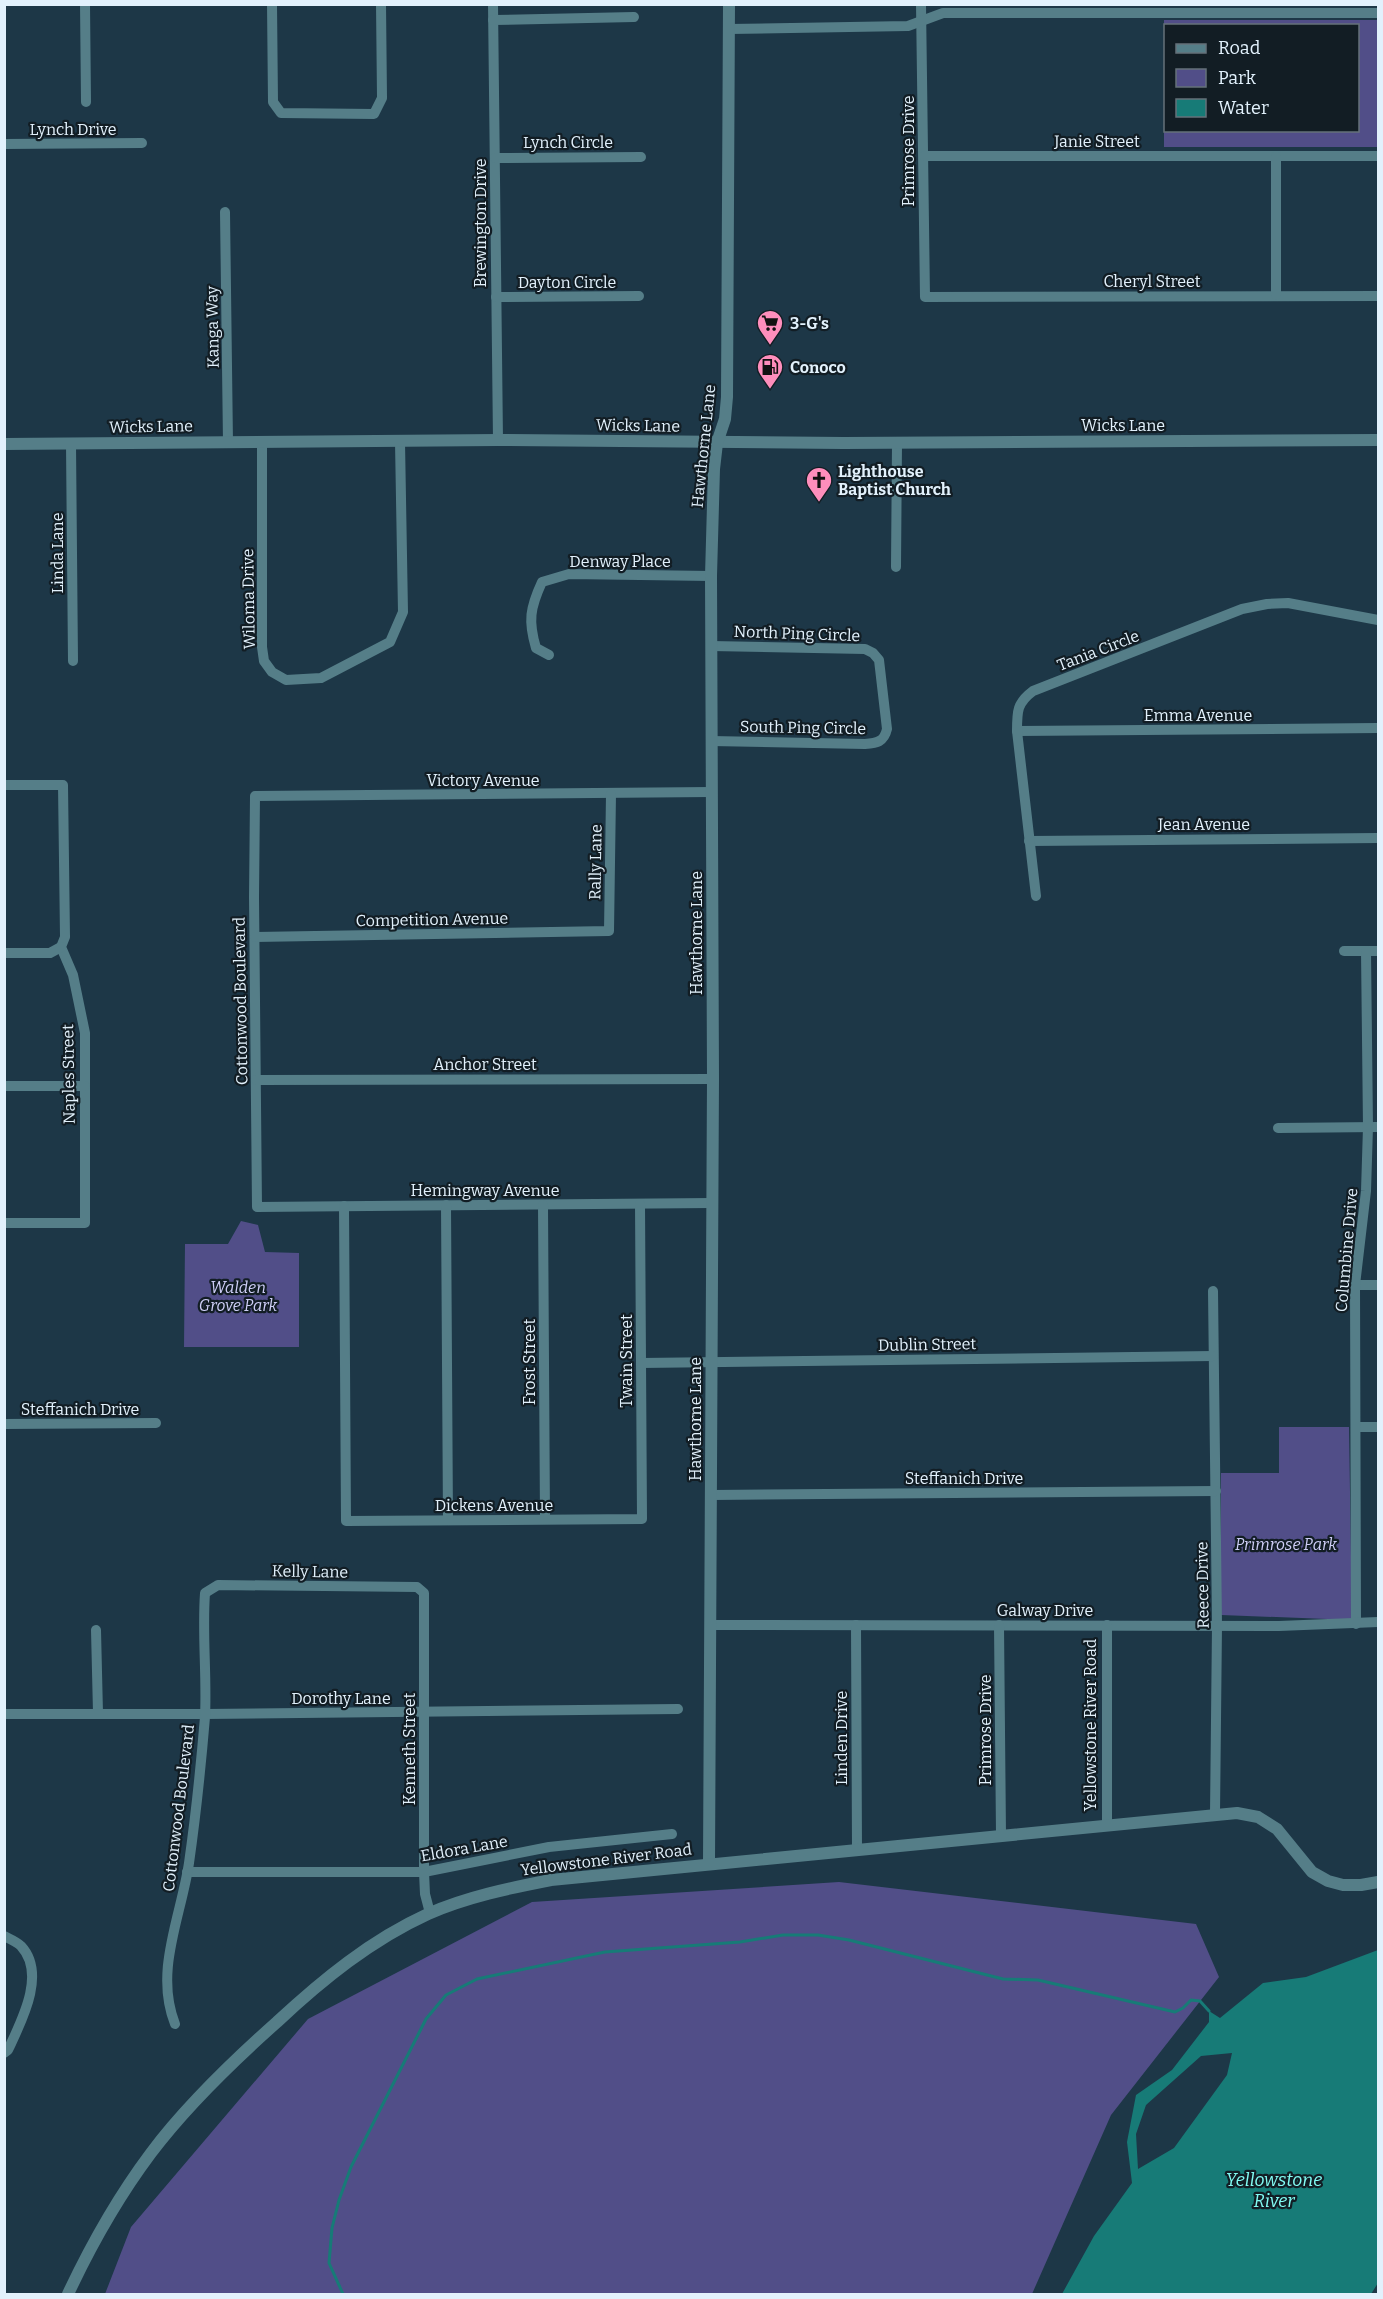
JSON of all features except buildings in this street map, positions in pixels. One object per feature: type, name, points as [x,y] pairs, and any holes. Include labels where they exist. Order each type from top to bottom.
[{"type":"street","points":[[85,4],[86,102]]},
{"type":"street","points":[[272,4],[273,102],[281,113],[374,114],[382,98],[381,4]]},
{"type":"street","name":"Brewington Drive","points":[[492,4],[498,440]]},
{"type":"street","name":"Hawthorne Lane","points":[[709,1863],[713,1079],[711,576],[713,490],[717,443],[725,419],[727,397],[729,4]]},
{"type":"street","name":"Primrose Drive","points":[[921,4],[925,297]]},
{"type":"street","points":[[729,29],[908,26],[943,13],[1273,8],[1378,13]]},
{"type":"street","points":[[493,20],[634,17]]},
{"type":"street","name":"Lynch Drive","points":[[4,144],[142,143]]},
{"type":"street","name":"Janie Street","points":[[924,156],[1378,156]]},
{"type":"street","points":[[1276,156],[1276,295]]},
{"type":"street","name":"Lynch Circle","points":[[495,158],[641,157]]},
{"type":"street","name":"Kanga Way","points":[[225,212],[228,442]]},
{"type":"street","name":"Cheryl Street","points":[[925,297],[1378,296]]},
{"type":"street","name":"Dayton Circle","points":[[496,297],[639,297]]},
{"type":"street","name":"Wicks Lane","points":[[4,444],[498,440],[717,443],[1378,440]]},
{"type":"street","name":"Wiloma Drive","points":[[262,443],[262,647],[264,661],[272,672],[286,680],[321,678],[390,642],[403,612],[400,442]]},
{"type":"street","points":[[896,567],[897,442]]},
{"type":"street","name":"Linda Lane","points":[[71,444],[73,661]]},
{"type":"street","name":"Denway Place","points":[[549,655],[536,648],[530,626],[532,602],[542,582],[569,574],[711,576]]},
{"type":"street","name":"Tania Circle","points":[[1036,897],[1017,731],[1017,715],[1022,700],[1033,691],[1242,609],[1288,603],[1378,620]]},
{"type":"street","name":"North Ping Circle","points":[[711,646],[864,649],[873,653],[879,660],[883,695]]},
{"type":"street","name":"South Ping Circle","points":[[711,741],[821,744],[879,742],[885,736],[887,729],[883,695]]},
{"type":"street","name":"Emma Avenue","points":[[1017,731],[1378,728]]},
{"type":"street","name":"Naples Street","points":[[4,785],[63,784],[65,936],[62,947],[73,975],[85,1034],[85,1223],[4,1223]]},
{"type":"street","name":"Victory Avenue","points":[[255,796],[711,792]]},
{"type":"street","name":"Rally Lane","points":[[609,931],[611,794]]},
{"type":"street","name":"Cottonwood Boulevard","points":[[255,796],[257,1207]]},
{"type":"street","name":"Jean Avenue","points":[[1029,840],[1378,838]]},
{"type":"street","name":"Competition Avenue","points":[[255,937],[609,931]]},
{"type":"street","points":[[4,953],[50,953],[62,947]]},
{"type":"street","points":[[1344,951],[1378,951]]},
{"type":"street","name":"Columbine Drive","points":[[1356,1624],[1354,1285],[1373,1127],[1366,951]]},
{"type":"street","name":"Anchor Street","points":[[256,1080],[713,1079]]},
{"type":"street","points":[[4,1086],[85,1086]]},
{"type":"street","points":[[1278,1128],[1373,1127]]},
{"type":"street","name":"Hemingway Avenue","points":[[257,1207],[712,1203]]},
{"type":"street","name":"Twain Street","points":[[640,1204],[642,1519]]},
{"type":"street","points":[[446,1205],[448,1520]]},
{"type":"street","name":"Frost Street","points":[[543,1205],[545,1519]]},
{"type":"street","name":"Dickens Avenue","points":[[344,1206],[346,1521],[642,1519]]},
{"type":"street","points":[[1354,1285],[1378,1285]]},
{"type":"street","name":"Reece Drive","points":[[1213,1291],[1217,1625],[1215,1814]]},
{"type":"street","name":"Dublin Street","points":[[641,1363],[1213,1356]]},
{"type":"street","name":"Steffanich Drive","points":[[4,1424],[156,1423]]},
{"type":"street","points":[[1356,1427],[1378,1427]]},
{"type":"street","name":"Steffanich Drive","points":[[712,1495],[1216,1491]]},
{"type":"street","name":"Kelly Lane","points":[[206,1593],[218,1585],[417,1587]]},
{"type":"street","name":"Kenneth Street","points":[[417,1587],[424,1593],[424,1872],[425,1894],[430,1913]]},
{"type":"street","name":"Cottonwood Boulevard","points":[[175,2024],[167,2005],[166,1968],[187,1872],[198,1792],[205,1714],[206,1593]]},
{"type":"street","name":"Galway Drive","points":[[712,1625],[1279,1626],[1378,1622]]},
{"type":"street","name":"Linden Drive","points":[[856,1625],[857,1850]]},
{"type":"street","name":"Primrose Drive","points":[[999,1625],[1001,1835]]},
{"type":"street","name":"Yellowstone River Road","points":[[1107,1625],[1107,1826]]},
{"type":"street","points":[[96,1630],[98,1713]]},
{"type":"street","name":"Dorothy Lane","points":[[4,1714],[424,1713],[678,1709]]},
{"type":"street","name":"Yellowstone River Road","points":[[68,2295],[95,2240],[131,2181],[166,2135],[254,2042],[327,1978],[396,1930],[430,1913],[481,1896],[551,1880],[1237,1813],[1258,1817],[1277,1829],[1312,1872],[1328,1881],[1343,1885],[1378,1882]]},
{"type":"street","name":"Eldora Lane","points":[[187,1872],[424,1872],[549,1847],[672,1834]]},
{"type":"street","points":[[4,1936],[20,1946],[29,1960],[32,1982],[29,2005],[6,2051]]},
{"type":"green space","points":[[1164,20],[1378,20],[1378,147],[1164,147],[1164,132],[1359,132],[1359,24],[1164,24]]},
{"type":"green space","name":"Walden Grove Park","points":[[241,1221],[258,1225],[265,1252],[299,1253],[299,1347],[184,1347],[185,1244],[228,1244]]},
{"type":"green space","name":"Primrose Park","points":[[1279,1427],[1349,1427],[1352,1620],[1221,1615],[1221,1473],[1279,1473]]},
{"type":"green space","points":[[839,1882],[1196,1924],[1219,1977],[1111,2115],[1032,2294],[105,2294],[131,2227],[308,2019],[532,1902]]},
{"type":"water","name":"Yellowstone River","points":[[1378,1950],[1378,2283],[1371,2294],[1062,2294],[1094,2236],[1132,2183],[1127,2142],[1136,2095],[1172,2070],[1209,2022],[1209,2011],[1220,2018],[1263,1983],[1306,1977]],"holes":[[[1232,2053],[1227,2075],[1174,2148],[1138,2169],[1136,2134],[1146,2105],[1201,2056]]]},
{"type":"waterway","points":[[343,2294],[329,2263],[332,2228],[351,2167],[426,2019],[446,1995],[477,1979],[605,1952],[740,1942],[783,1935],[818,1935],[849,1940],[1003,1979],[1038,1980],[1175,2012],[1191,2000],[1200,2001],[1209,2011]]},
{"type":"place","name":"3-G's","points":[[770,346]]},
{"type":"place","name":"Conoco","points":[[770,390]]},
{"type":"place","name":"Lighthouse Baptist Church","points":[[819,503]]}]
